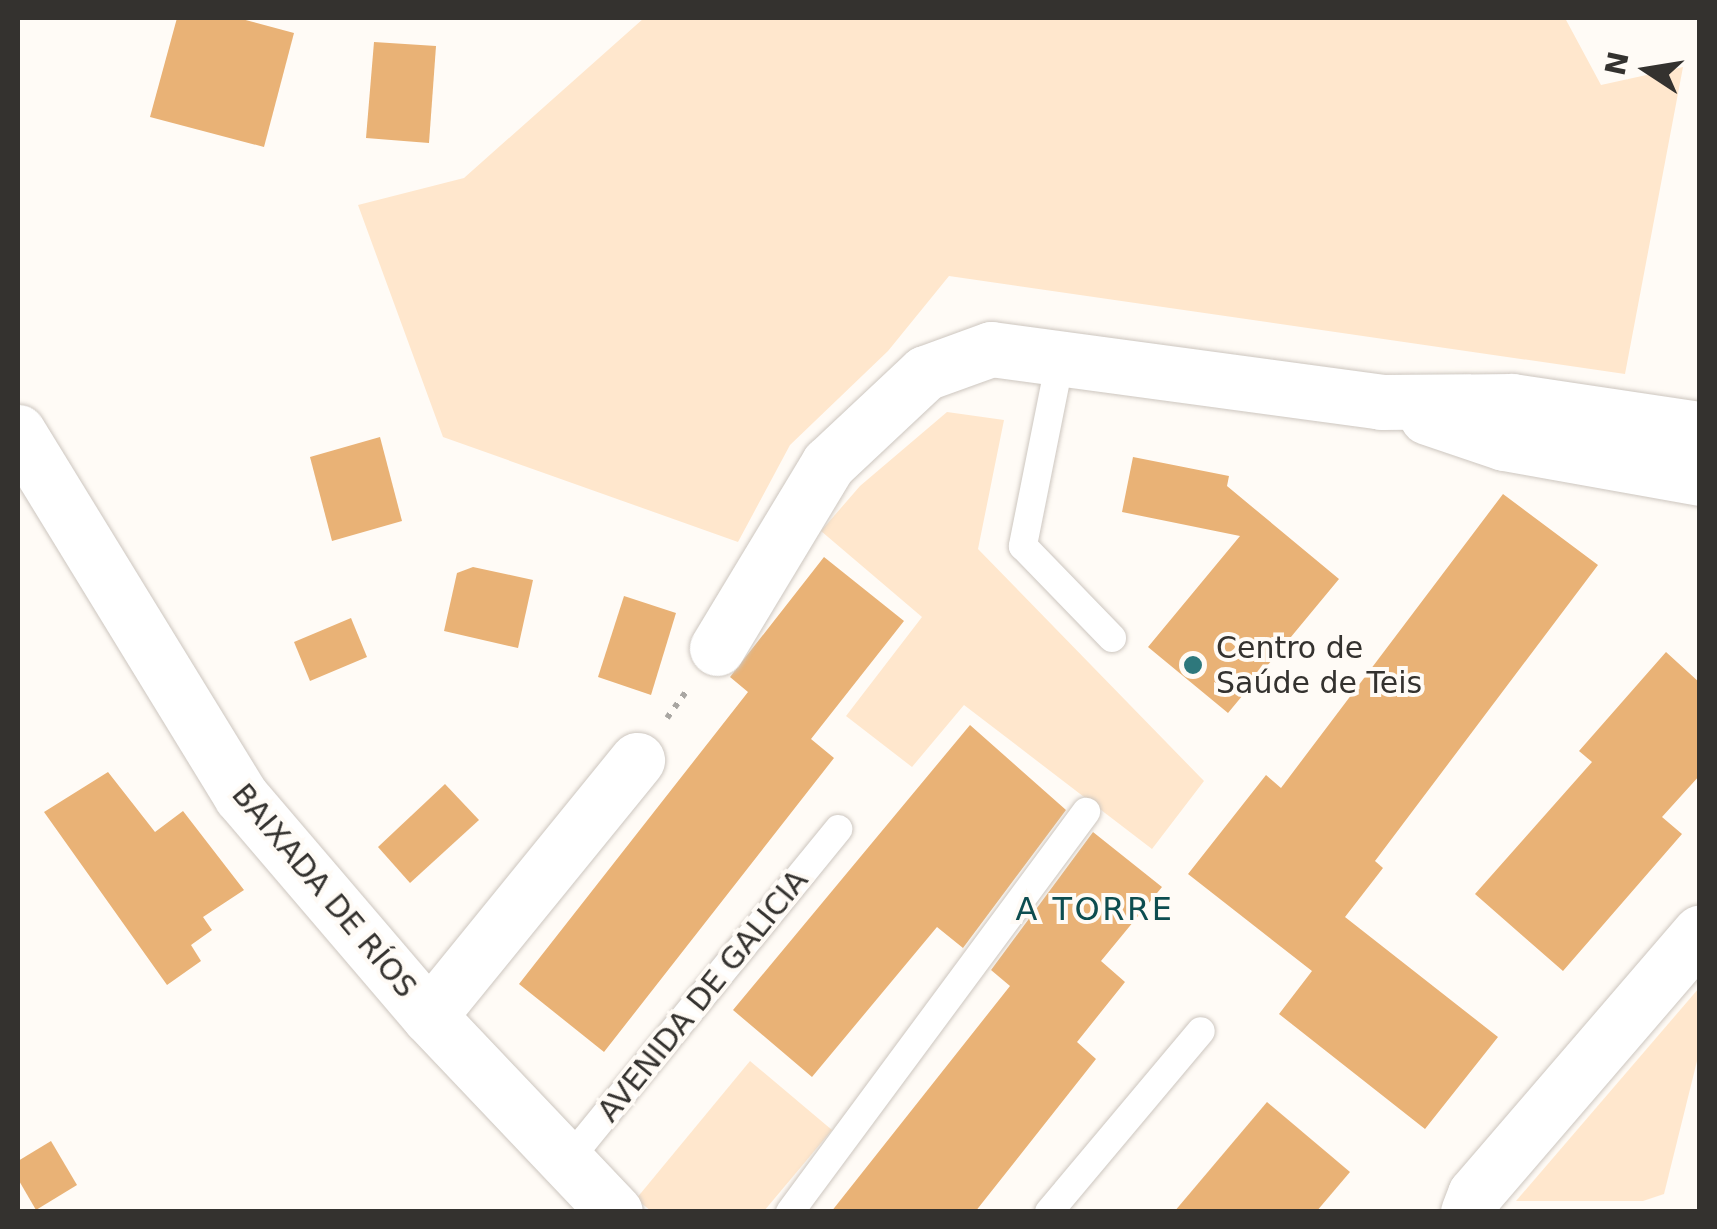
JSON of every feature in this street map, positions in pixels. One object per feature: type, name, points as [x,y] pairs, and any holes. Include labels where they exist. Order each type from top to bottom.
[{"type":"street","points":[[717,648],[828,464],[926,372],[991,348],[1381,402],[1512,402],[1700,429]]},
{"type":"street","points":[[1381,402],[1504,443],[1700,478]]},
{"type":"street","name":"BAIXADA DE RÍOS","points":[[18,432],[241,796],[429,1016],[615,1212]]},
{"type":"street","points":[[429,1016],[637,760]]},
{"type":"street","points":[[1468,1212],[1475,1194],[1700,932]]},
{"type":"lane","points":[[1061,355],[1023,546],[1112,638]]},
{"type":"lane","points":[[790,1212],[1086,812]]},
{"type":"lane","name":"AVENIDA DE GALICIA","points":[[566,1162],[838,829]]},
{"type":"lane","points":[[1048,1212],[1201,1032]]},
{"type":"path","points":[[637,760],[717,648]]},
{"type":"shaded area","points":[[644,18],[1565,18],[1601,85],[1683,67],[1625,374],[949,276],[888,351],[790,445],[738,542],[443,437],[358,205],[464,178]]},
{"type":"shaded area","points":[[947,412],[1004,420],[978,549],[1204,781],[1152,849],[964,705],[912,767],[846,716],[922,617],[821,531],[860,486]]},
{"type":"shaded area","points":[[1699,988],[1699,1053],[1664,1194],[1643,1201],[1516,1201]]},
{"type":"shaded area","points":[[750,1061],[832,1130],[764,1211],[651,1211],[636,1199]]},
{"type":"building","points":[[177,18],[238,18],[294,33],[264,147],[150,117]]},
{"type":"building","points":[[374,42],[436,46],[429,143],[366,138]]},
{"type":"building","points":[[380,437],[402,521],[332,541],[310,457]]},
{"type":"building","points":[[1133,457],[1229,476],[1227,486],[1339,579],[1228,713],[1148,647],[1240,536],[1122,512]]},
{"type":"building","points":[[1503,494],[1598,565],[1375,861],[1383,868],[1345,917],[1498,1037],[1425,1129],[1279,1014],[1312,971],[1188,874],[1266,775],[1281,788]]},
{"type":"building","points":[[824,557],[904,621],[811,739],[834,758],[604,1052],[519,984],[748,692],[730,677]]},
{"type":"building","points":[[473,567],[533,580],[518,648],[444,631],[457,573]]},
{"type":"building","points":[[624,596],[676,613],[651,695],[598,677]]},
{"type":"building","points":[[351,618],[367,657],[310,681],[294,642]]},
{"type":"building","points":[[1666,652],[1700,683],[1700,775],[1662,817],[1682,834],[1563,971],[1475,894],[1592,762],[1579,751]]},
{"type":"building","points":[[970,725],[1066,810],[963,948],[937,927],[812,1077],[733,1010]]},
{"type":"building","points":[[108,772],[155,832],[183,811],[244,890],[203,917],[212,930],[191,945],[201,961],[167,985],[44,812]]},
{"type":"building","points":[[445,784],[479,820],[410,883],[378,847]]},
{"type":"building","points":[[1093,832],[1162,887],[1101,961],[1125,982],[1077,1042],[1096,1059],[975,1212],[831,1212],[1010,986],[991,970]]},
{"type":"building","points":[[1267,1102],[1350,1172],[1316,1212],[1174,1212]]},
{"type":"building","points":[[51,1141],[77,1185],[36,1210],[18,1179],[18,1161]]},
{"type":"place","name":"Centro de Saúde de Teis","points":[[1193,665]]},
{"type":"district","name":"A TORRE","points":[[1095,909]]}]
